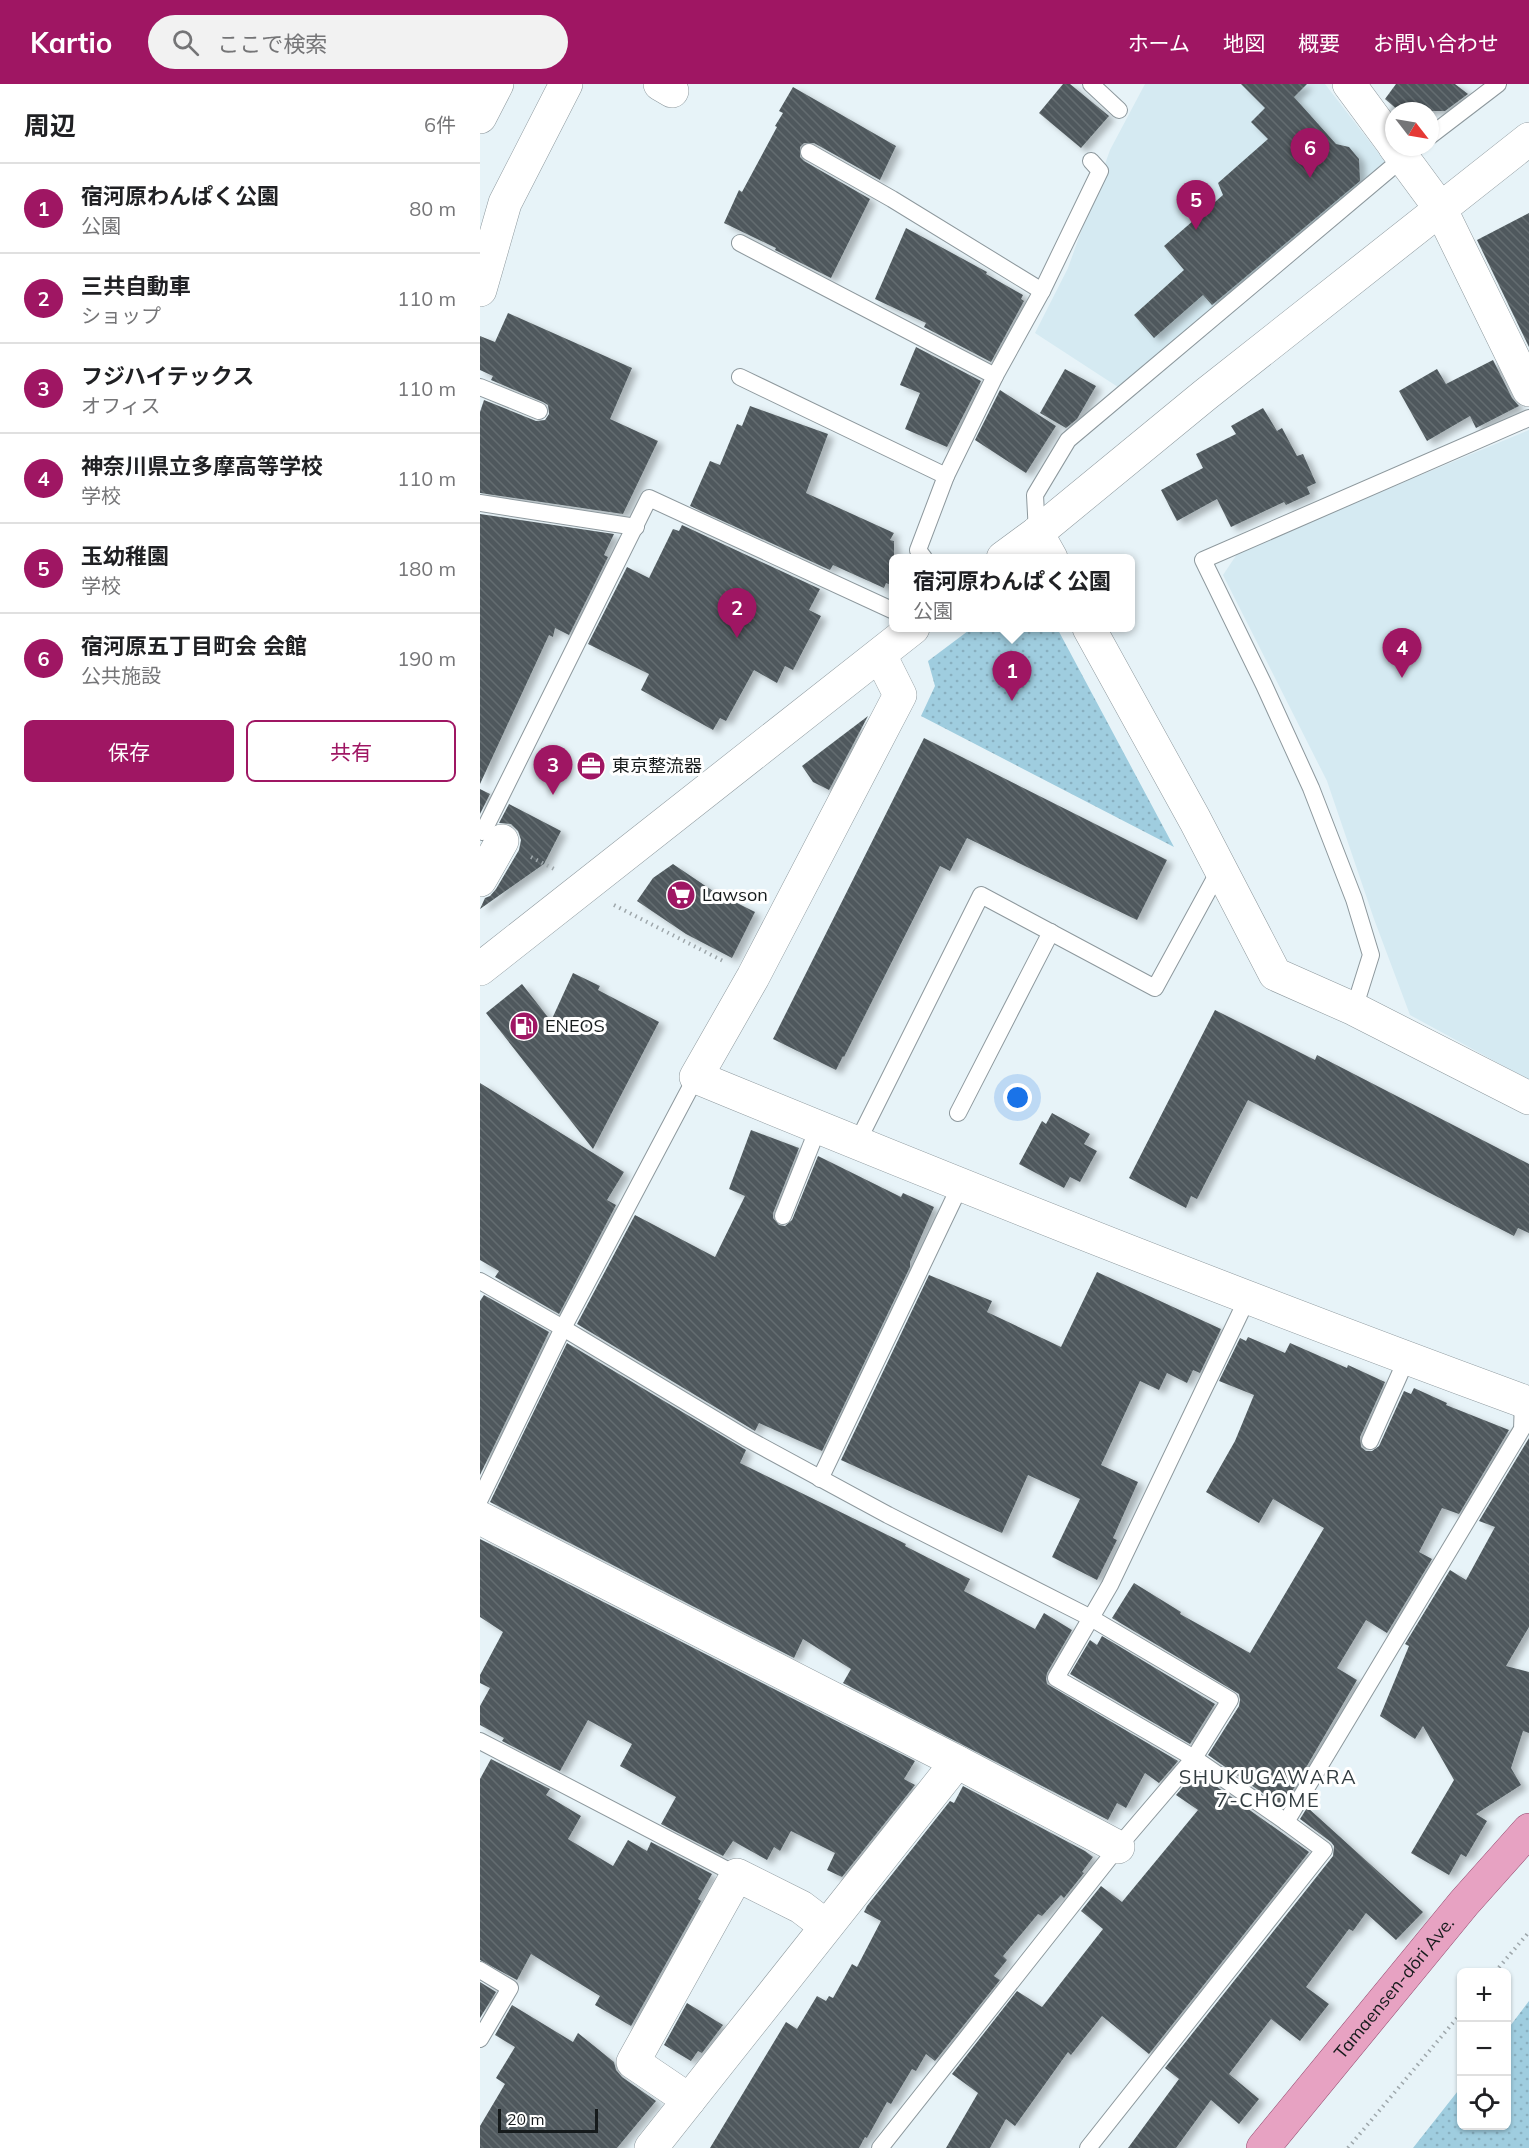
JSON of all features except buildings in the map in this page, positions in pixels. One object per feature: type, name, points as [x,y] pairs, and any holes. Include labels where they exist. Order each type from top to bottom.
[{"type":"main road","name":"Tamaensen-dōri Ave.","points":[[1263,2148],[1464,1903],[1529,1830]]},
{"type":"street","points":[[480,117],[497,84]]},
{"type":"street","points":[[480,290],[505,203],[566,84]]},
{"type":"street","points":[[1349,84],[1385,128]]},
{"type":"street","points":[[1017,554],[1044,546],[1205,395],[1529,139]]},
{"type":"street","points":[[1407,156],[1440,208],[1529,390]]},
{"type":"street","points":[[480,969],[907,632]]},
{"type":"street","points":[[1092,632],[1275,974],[1354,1009],[1529,1098]]},
{"type":"street","points":[[880,655],[900,695],[753,977],[696,1077],[818,1128],[1407,1358],[1526,1395]]},
{"type":"street","points":[[480,880],[493,837]]},
{"type":"street","points":[[480,1518],[1118,1847]]},
{"type":"street","points":[[651,2148],[957,1762]]},
{"type":"street","points":[[689,2100],[633,2062],[737,1875],[801,1907],[826,1926]]},
{"type":"lane","points":[[1091,84],[1119,110]]},
{"type":"lane","points":[[1439,129],[1498,84]]},
{"type":"lane","points":[[809,152],[892,199],[1042,291]]},
{"type":"lane","points":[[1044,546],[1035,495],[1068,440],[1394,156]]},
{"type":"lane","points":[[921,554],[918,550],[946,476],[995,376],[1042,291],[1100,171],[1091,161]]},
{"type":"lane","points":[[740,243],[995,376]]},
{"type":"lane","points":[[740,377],[946,476]]},
{"type":"lane","points":[[480,387],[538,411]]},
{"type":"lane","points":[[1354,1009],[1371,955],[1354,899],[1311,788],[1203,560],[1529,418]]},
{"type":"lane","points":[[493,837],[596,604],[649,498],[889,609]]},
{"type":"lane","points":[[480,503],[636,527]]},
{"type":"lane","points":[[857,1143],[981,895],[1155,988],[1220,869]]},
{"type":"lane","points":[[958,1113],[1051,932]]},
{"type":"lane","points":[[480,1500],[563,1328],[696,1077]]},
{"type":"lane","points":[[783,1216],[818,1128]]},
{"type":"lane","points":[[820,1479],[961,1184]]},
{"type":"lane","points":[[480,1281],[746,1438],[820,1479],[1091,1618],[1230,1700],[1194,1758],[1118,1847],[880,2148]]},
{"type":"lane","points":[[1088,2148],[1324,1850],[1194,1758],[1056,1678],[1110,1585],[1248,1296]]},
{"type":"lane","points":[[1370,1441],[1407,1358]]},
{"type":"lane","points":[[1286,1822],[1522,1428],[1526,1395]]},
{"type":"lane","points":[[480,1741],[737,1875]]},
{"type":"lane","points":[[480,1970],[510,1988],[480,2039]]},
{"type":"path","points":[[1498,1968],[1529,1932]]},
{"type":"path","points":[[1348,2148],[1457,2017]]},
{"type":"shaded area","points":[[1145,84],[1325,84],[1387,164],[1121,389],[1035,333],[1068,268],[1110,150]]},
{"type":"shaded area","points":[[1529,430],[1529,1080],[1410,1015],[1374,919],[1327,781],[1223,575],[1239,551]]},
{"type":"shaded area","points":[[967,632],[1059,632],[1174,847],[921,716],[935,686],[928,661]]},
{"type":"shaded area","points":[[1529,2001],[1529,2148],[1413,2148],[1457,2092],[1457,2130],[1511,2130],[1511,2025]]},
{"type":"place","name":"宿河原五丁目町会 会館","points":[[1310,178]]},
{"type":"place","name":"玉幼稚園","points":[[1196,230]]},
{"type":"place","name":"三共自動車","points":[[737,638]]},
{"type":"place","name":"神奈川県立多摩高等学校","points":[[1402,678]]},
{"type":"place","name":"宿河原わんぱく公園","points":[[1012,701]]},
{"type":"place","name":"東京整流器","points":[[591,766]]},
{"type":"place","name":"フジハイテックス","points":[[553,795]]},
{"type":"place","name":"Lawson","points":[[681,895]]},
{"type":"place","name":"ENEOS","points":[[524,1026]]},
{"type":"district","name":"SHUKUGAWARA 7-CHOME","points":[[1268,1788]]}]
